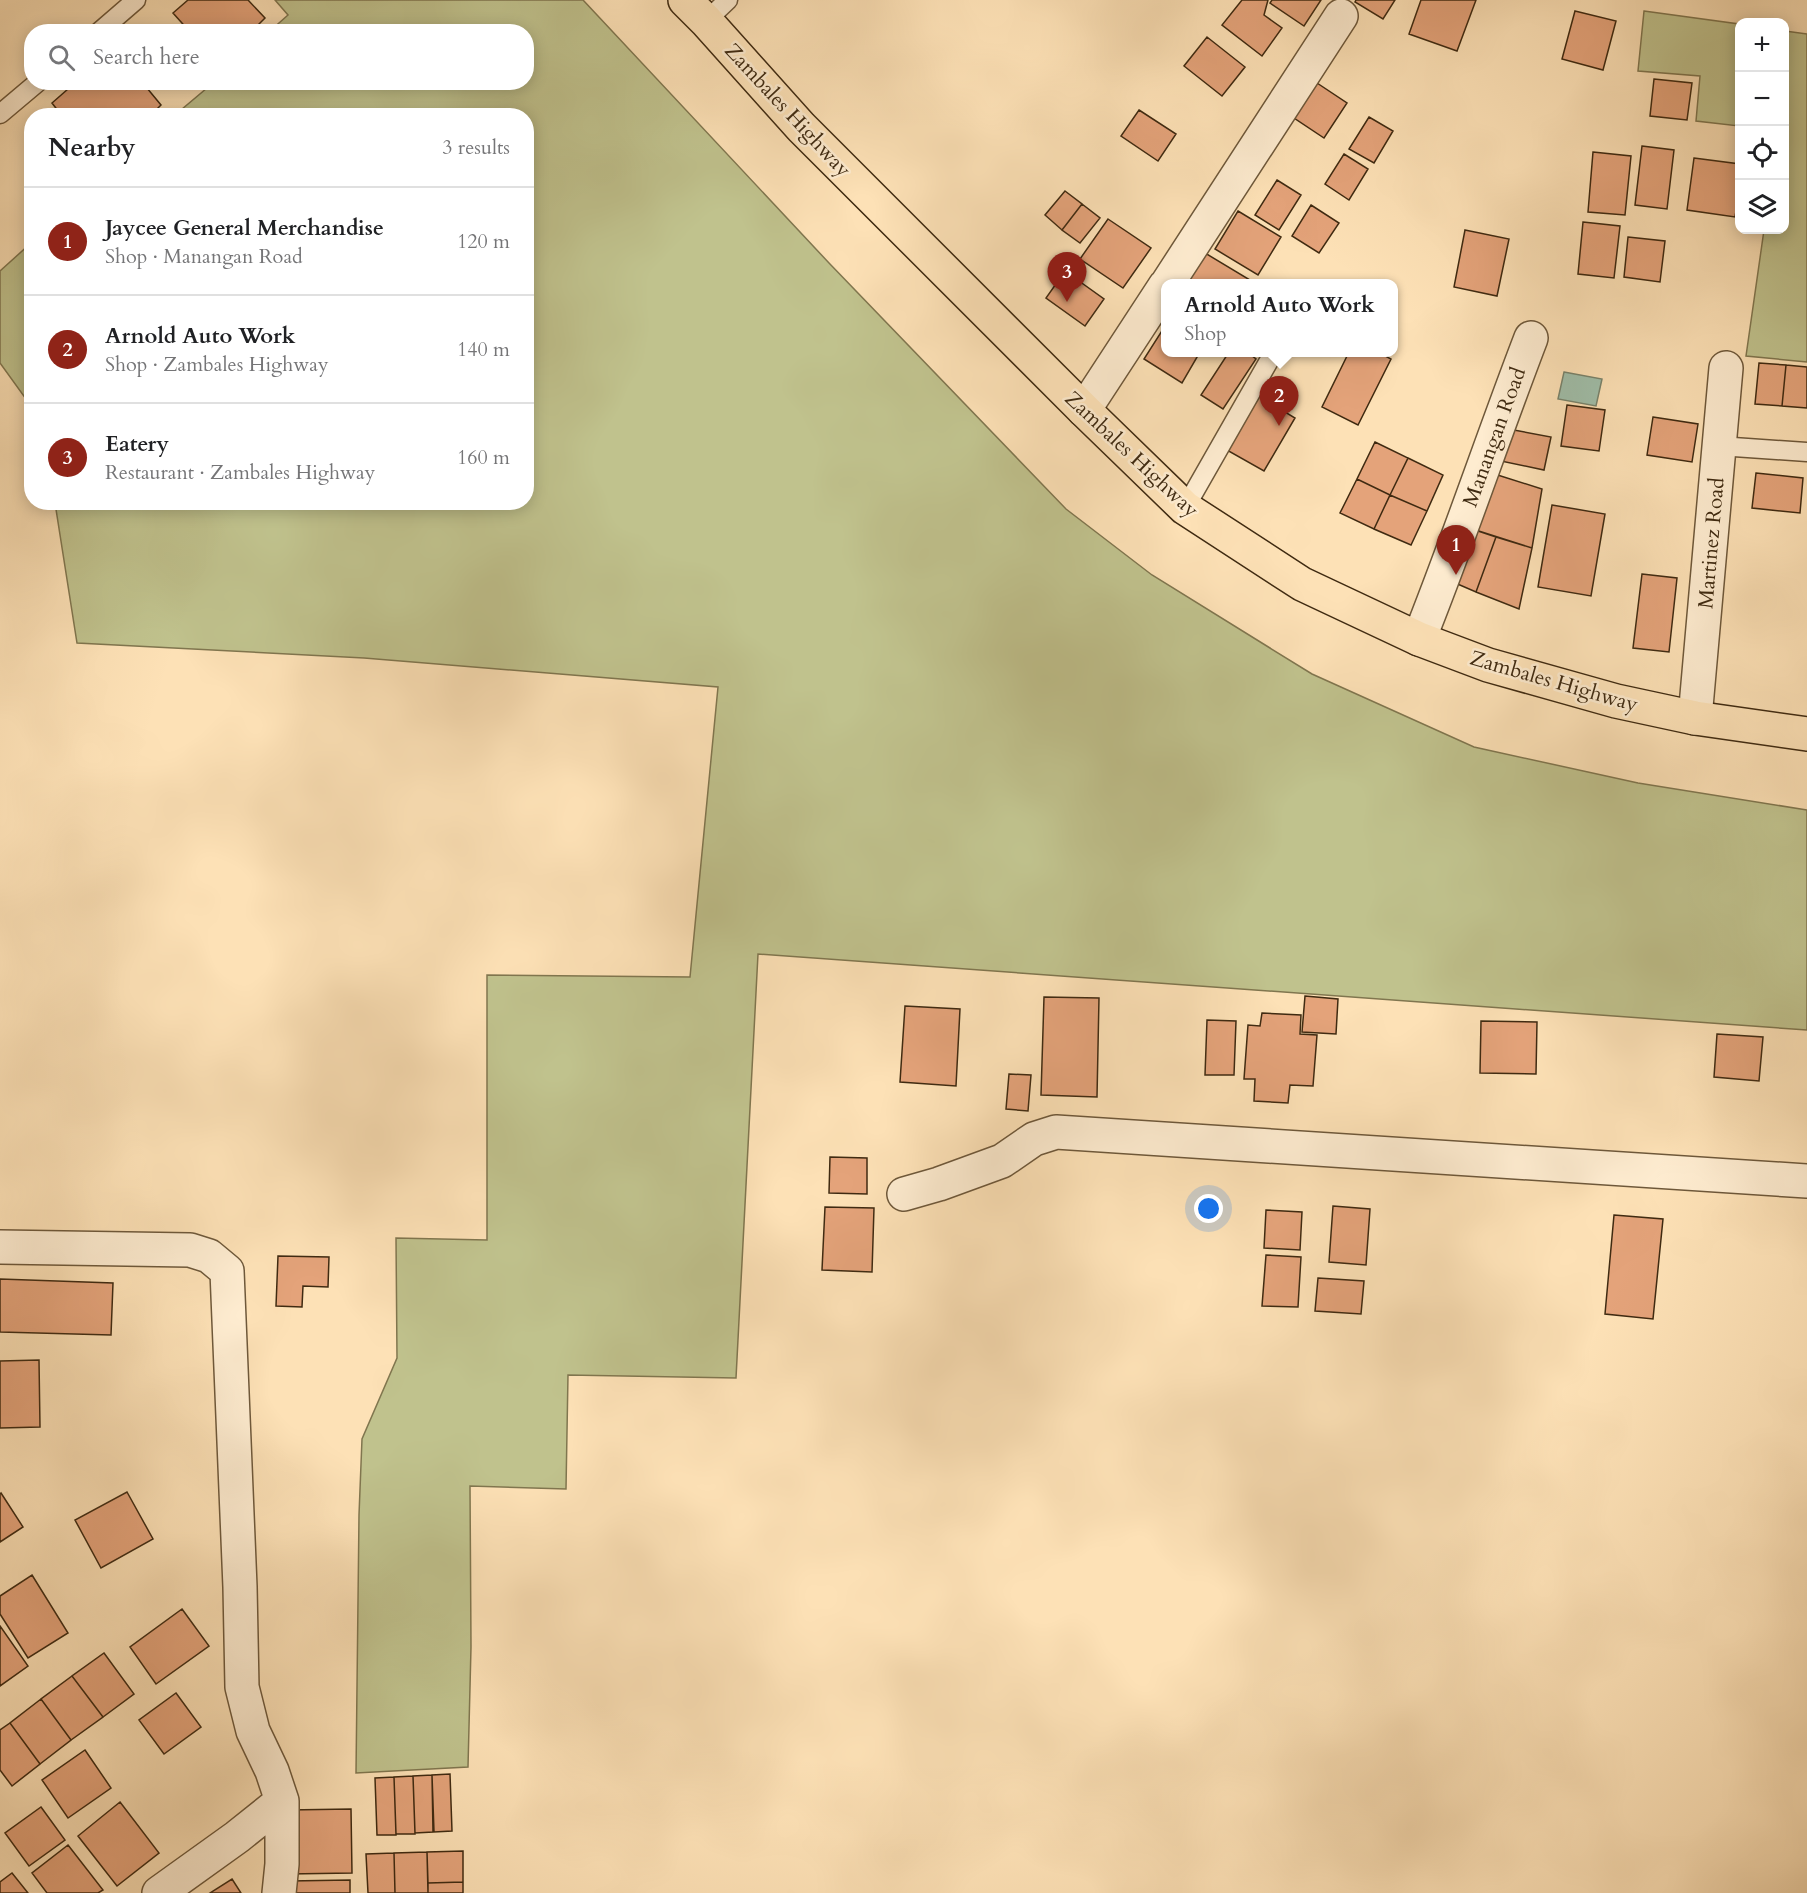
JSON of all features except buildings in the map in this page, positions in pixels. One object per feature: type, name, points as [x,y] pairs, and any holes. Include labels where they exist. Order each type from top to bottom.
[{"type":"main road","name":"Zambales Highway","points":[[706,7],[801,127],[1185,508],[1302,584],[1419,639],[1488,666],[1616,701],[1695,718],[1807,734]]},
{"type":"street","points":[[1170,279],[1341,16]]},
{"type":"street","points":[[1084,410],[1161,293]]},
{"type":"street","name":"Manangan Road","points":[[1419,639],[1532,338]]},
{"type":"street","name":"Martinez Road","points":[[1695,718],[1726,368]]},
{"type":"street","points":[[904,1194],[1002,1161],[1034,1139],[1056,1132],[1807,1181]]},
{"type":"street","points":[[0,1247],[190,1250],[209,1256],[227,1271],[242,1687],[252,1731],[272,1771],[282,1801],[282,1864],[279,1893]]},
{"type":"street","points":[[159,1893],[237,1837],[282,1801]]},
{"type":"lane","points":[[108,24],[136,0]]},
{"type":"lane","points":[[0,114],[28,90]]},
{"type":"lane","points":[[1185,508],[1271,357]]},
{"type":"lane","points":[[1719,446],[1807,452]]},
{"type":"green space","points":[[275,0],[583,0],[829,263],[1066,509],[1152,575],[1312,674],[1474,747],[1638,783],[1807,810],[1807,1030],[758,954],[736,1378],[568,1375],[566,1489],[470,1486],[471,1647],[468,1767],[356,1773],[362,1439],[397,1358],[396,1238],[487,1240],[487,975],[690,977],[718,687],[364,658],[77,643],[56,510],[534,510],[534,108],[183,108],[205,90],[534,90],[534,24],[278,24],[288,15]]},
{"type":"green space","points":[[1644,11],[1735,23],[1735,126],[1696,121],[1700,76],[1638,71]]},
{"type":"green space","points":[[1789,32],[1807,34],[1807,362],[1746,356],[1763,234],[1789,234]]},
{"type":"green space","points":[[24,249],[24,396],[0,363],[0,271]]},
{"type":"shaded area","points":[[1564,372],[1602,379],[1596,406],[1558,399]]},
{"type":"place","name":"Eatery","points":[[1067,302]]},
{"type":"place","name":"Arnold Auto Work","points":[[1279,426]]},
{"type":"place","name":"Jaycee General Merchandise","points":[[1456,575]]}]
